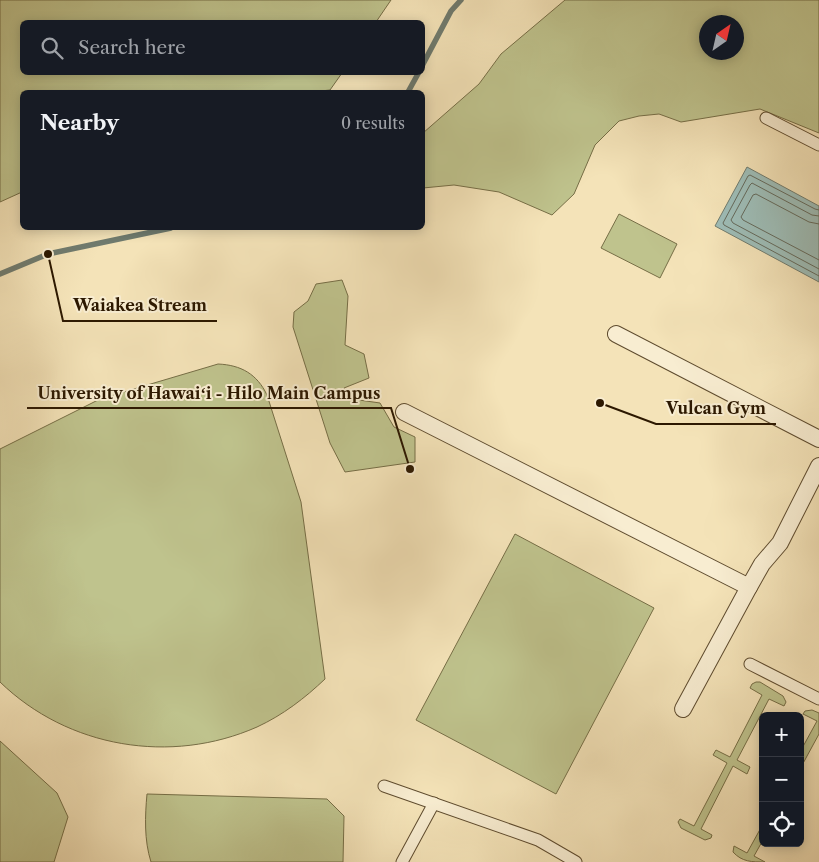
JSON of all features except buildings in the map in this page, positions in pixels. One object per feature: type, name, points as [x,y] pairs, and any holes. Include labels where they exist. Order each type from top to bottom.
[{"type":"street","points":[[616,334],[819,439]]},
{"type":"street","points":[[404,412],[749,587]]},
{"type":"street","points":[[683,709],[762,564],[780,543],[819,466]]},
{"type":"lane","points":[[766,118],[819,145]]},
{"type":"lane","points":[[750,664],[819,699]]},
{"type":"lane","points":[[384,786],[538,840],[576,862]]},
{"type":"lane","points":[[402,862],[434,803]]},
{"type":"green space","points":[[0,0],[391,0],[377,20],[20,20],[20,75],[341,75],[330,90],[20,90],[20,193],[0,202]]},
{"type":"green space","points":[[565,0],[819,0],[819,133],[760,109],[681,122],[659,114],[619,121],[595,145],[574,194],[552,215],[499,192],[454,185],[425,188],[425,131],[479,84],[501,54]]},
{"type":"green space","points":[[619,214],[677,244],[660,278],[601,248]]},
{"type":"green space","points":[[342,280],[348,296],[345,345],[364,354],[369,378],[344,388],[352,399],[380,403],[394,427],[415,437],[415,462],[345,472],[330,443],[293,327],[294,312],[308,301],[316,284]]},
{"type":"green space","points":[[218,364],[234,366],[247,372],[258,381],[267,395],[301,502],[325,679],[285,712],[257,727],[224,739],[190,745],[156,747],[122,744],[89,735],[57,722],[27,704],[0,682],[0,449],[100,399]]},
{"type":"green space","points":[[515,534],[654,608],[556,794],[416,720]]},
{"type":"green space","points":[[760,682],[783,696],[786,702],[784,706],[769,699],[762,712],[759,712],[759,718],[737,760],[750,767],[747,774],[733,766],[701,829],[712,835],[711,838],[705,840],[681,828],[678,822],[680,819],[694,826],[727,763],[713,755],[716,750],[730,757],[762,695],[750,688],[752,684]]},
{"type":"green space","points":[[812,710],[819,713],[819,734],[804,762],[804,745],[817,721],[804,714],[805,711]]},
{"type":"green space","points":[[0,741],[57,793],[68,817],[54,862],[0,862]]},
{"type":"green space","points":[[147,794],[327,799],[344,816],[343,862],[151,862],[146,837]]},
{"type":"green space","points":[[759,831],[759,847],[754,856],[765,862],[748,861],[740,858],[733,852],[734,846],[747,853]]},
{"type":"water","points":[[747,167],[819,206],[819,282],[715,226]]},
{"type":"waterway","points":[[425,60],[451,11],[461,0]]},
{"type":"waterway","points":[[409,90],[417,75]]},
{"type":"waterway","points":[[0,274],[48,254],[162,230]]},
{"type":"place","name":"Waiakea Stream","points":[[48,254]]},
{"type":"place","name":"Vulcan Gym","points":[[600,403]]},
{"type":"place","name":"University of Hawaiʻi - Hilo Main Campus","points":[[410,469]]}]
